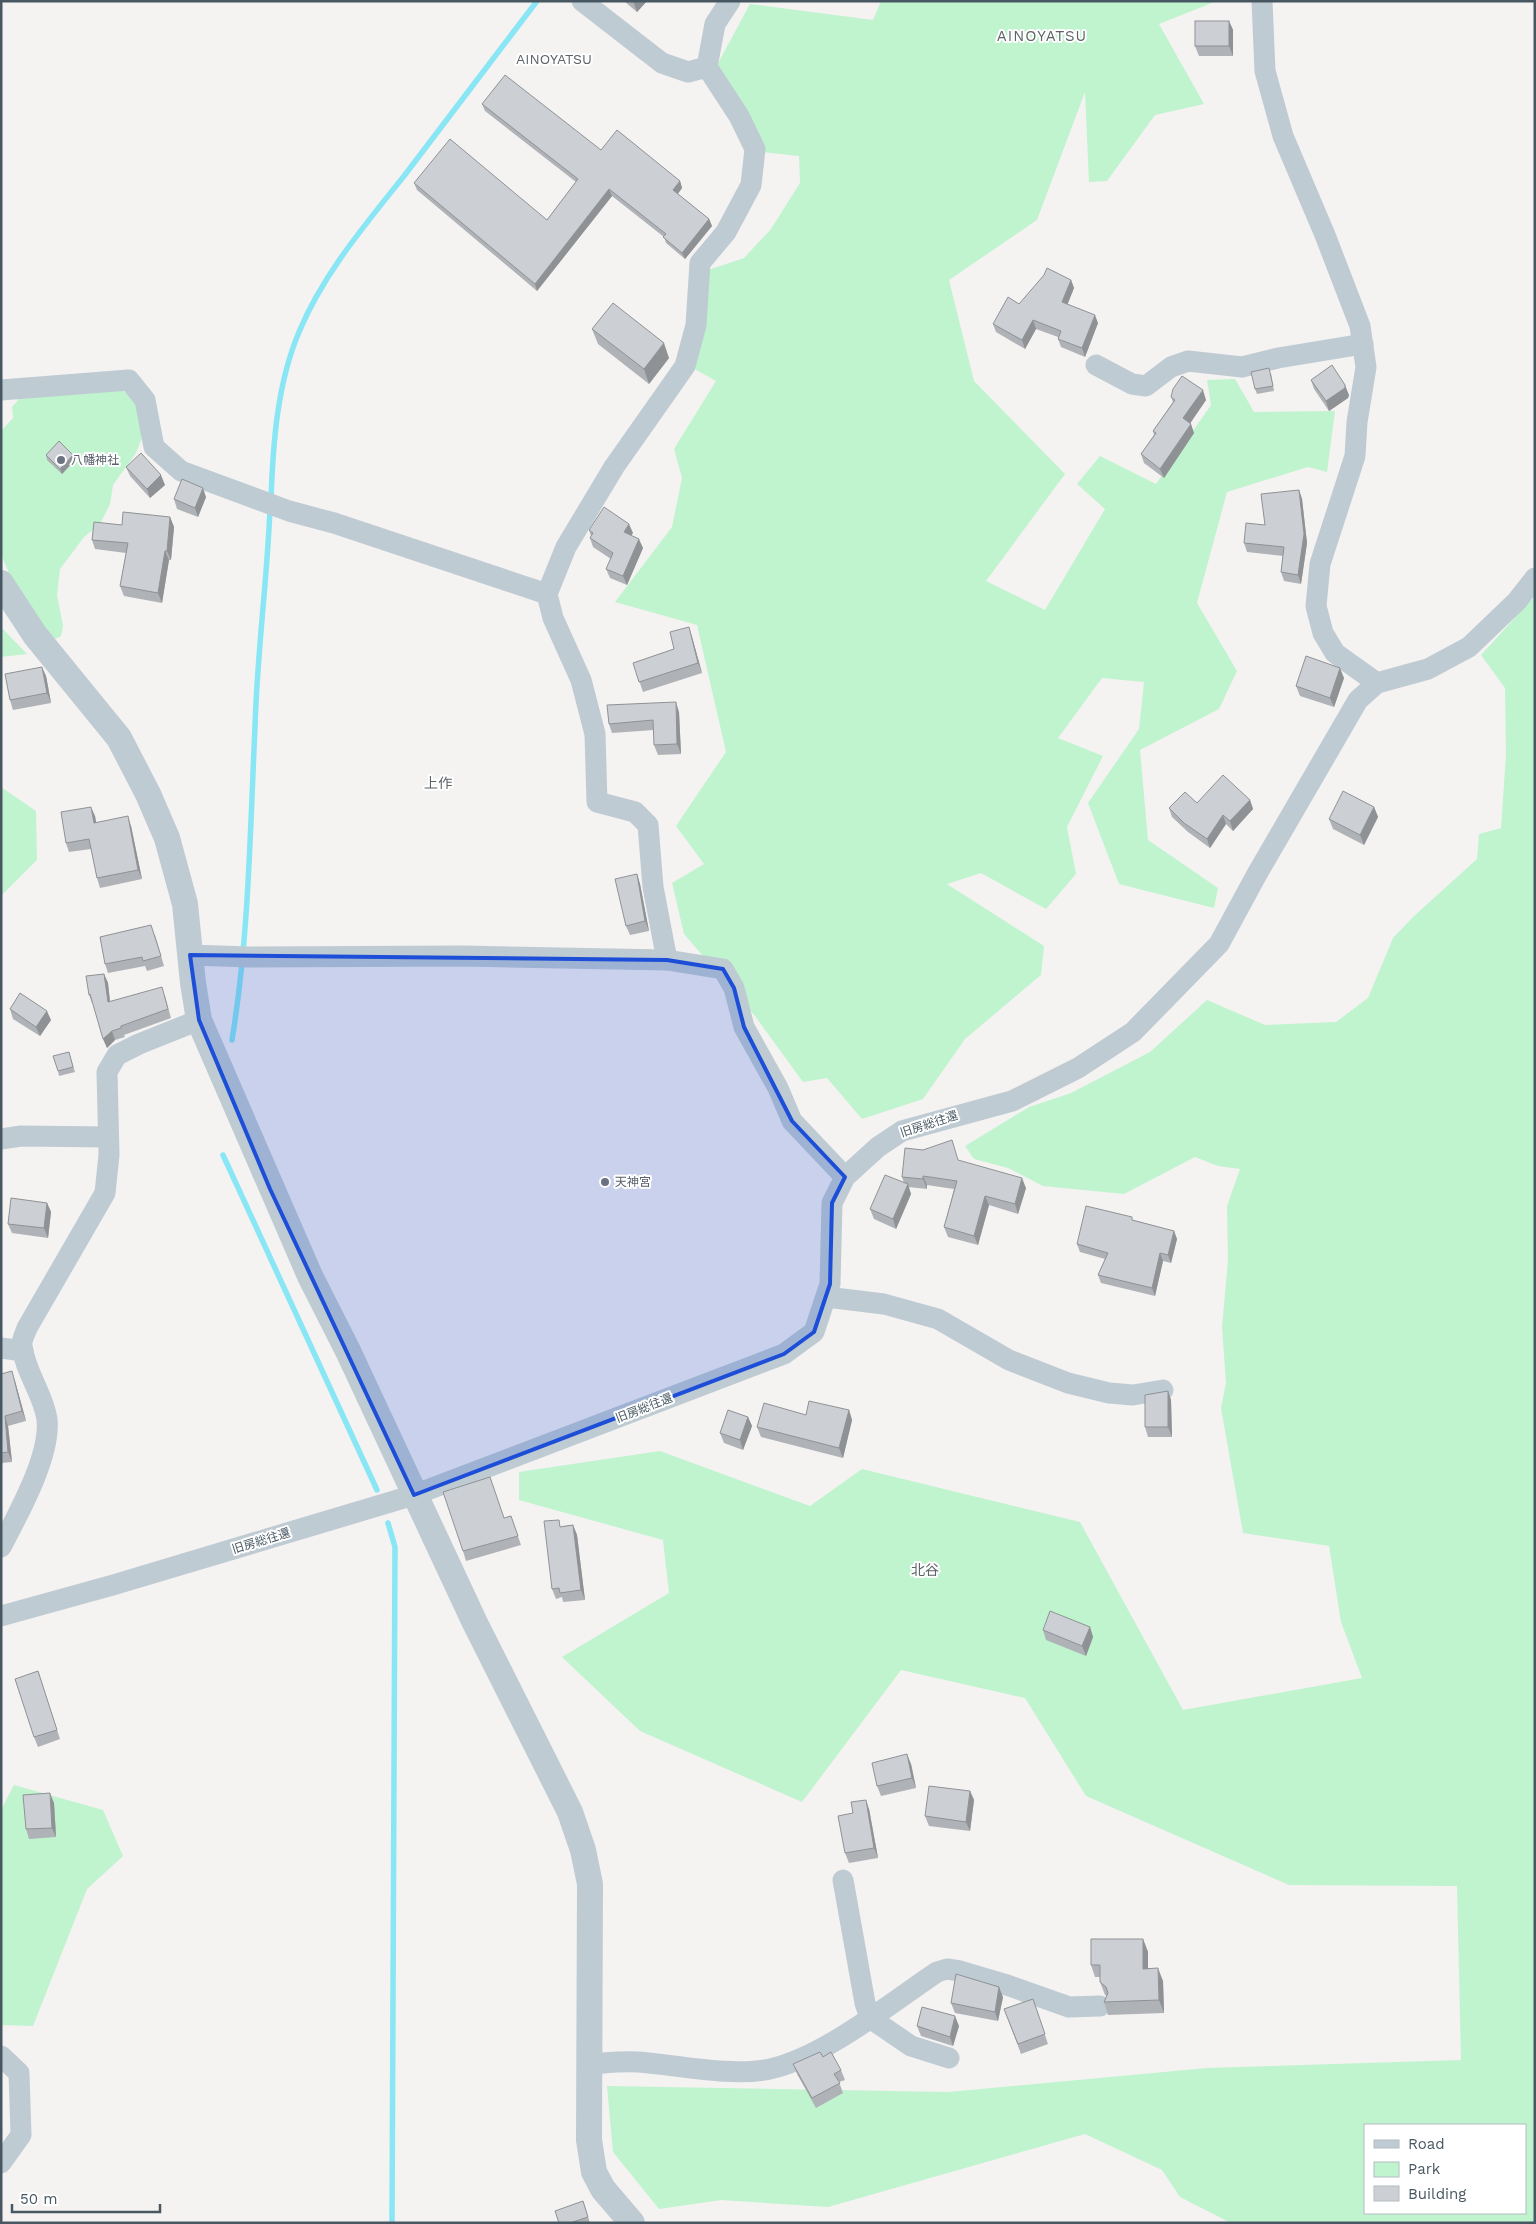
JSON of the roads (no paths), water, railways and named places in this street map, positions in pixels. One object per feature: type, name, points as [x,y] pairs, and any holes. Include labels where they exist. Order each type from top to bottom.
[{"type":"street","points":[[582,1],[662,63],[688,72],[707,67]]},
{"type":"street","points":[[667,960],[653,887],[648,825],[635,812],[597,802],[595,734],[581,680],[553,618],[546,594],[566,547],[614,467],[684,366],[696,325],[700,263],[726,232],[751,185],[755,149],[739,116],[707,67],[715,24],[730,1]]},
{"type":"street","points":[[1262,1],[1265,71],[1283,136],[1325,235],[1360,326],[1366,367],[1357,422],[1355,456],[1320,564],[1316,606],[1323,633],[1335,653],[1377,683],[1428,669],[1469,647],[1517,601],[1535,578]]},
{"type":"street","points":[[1096,366],[1132,384],[1146,386],[1171,367],[1188,361],[1242,367],[1278,358],[1363,344]]},
{"type":"street","points":[[1,390],[129,380],[145,400],[154,447],[181,471],[289,511],[334,523],[546,594]]},
{"type":"street","points":[[1,583],[35,635],[119,738],[148,794],[167,838],[185,904],[199,1020],[298,1250],[348,1351],[414,1495],[570,1812],[583,1850],[590,1884],[589,2140],[594,2172],[603,2189],[632,2223]]},
{"type":"street","name":"旧房総往還","points":[[1,1616],[122,1583],[414,1495],[784,1354],[814,1332],[830,1284],[832,1202],[845,1177],[878,1147],[902,1131],[1012,1101],[1078,1068],[1133,1032],[1219,944],[1257,874],[1309,788],[1358,700],[1377,683]]},
{"type":"street","points":[[190,955],[226,957],[463,956],[667,960],[722,969],[734,988],[744,1027],[778,1088],[792,1121],[845,1177]]},
{"type":"street","points":[[1,1547],[30,1491],[44,1444],[47,1419],[40,1394],[21,1344],[26,1328],[105,1193],[108,1137],[107,1072],[117,1055],[199,1020]]},
{"type":"street","points":[[1,1139],[21,1136],[108,1137]]},
{"type":"street","points":[[826,1297],[884,1304],[938,1319],[1009,1360],[1068,1383],[1117,1394],[1134,1395],[1163,1390]]},
{"type":"street","points":[[1,1348],[23,1351]]},
{"type":"street","points":[[843,1880],[865,2003],[870,2018],[911,2046],[949,2058]]},
{"type":"street","points":[[588,2064],[635,2062],[730,2071],[770,2069],[805,2057],[870,2018],[937,1972],[947,1969],[1004,1984],[1069,2007],[1100,2006]]},
{"type":"street","points":[[1,2056],[19,2073],[21,2135],[1,2163]]},
{"type":"waterway","points":[[271,499],[273,457],[281,393],[299,332],[320,290],[346,251],[537,1]]},
{"type":"waterway","points":[[232,1040],[238,1001],[245,923],[256,700],[270,509]]},
{"type":"waterway","points":[[223,1155],[377,1490]]},
{"type":"waterway","points":[[388,1523],[395,1547],[392,2223]]},
{"type":"place","name":"八幡神社","points":[[61,460]]},
{"type":"place","name":"天神宮","points":[[605,1182]]},
{"type":"district","name":"AINOYATSU","points":[[1042,36]]},
{"type":"district","name":"AINOYATSU","points":[[554,59]]},
{"type":"district","name":"上作","points":[[438,783]]},
{"type":"district","name":"北谷","points":[[925,1570]]}]
